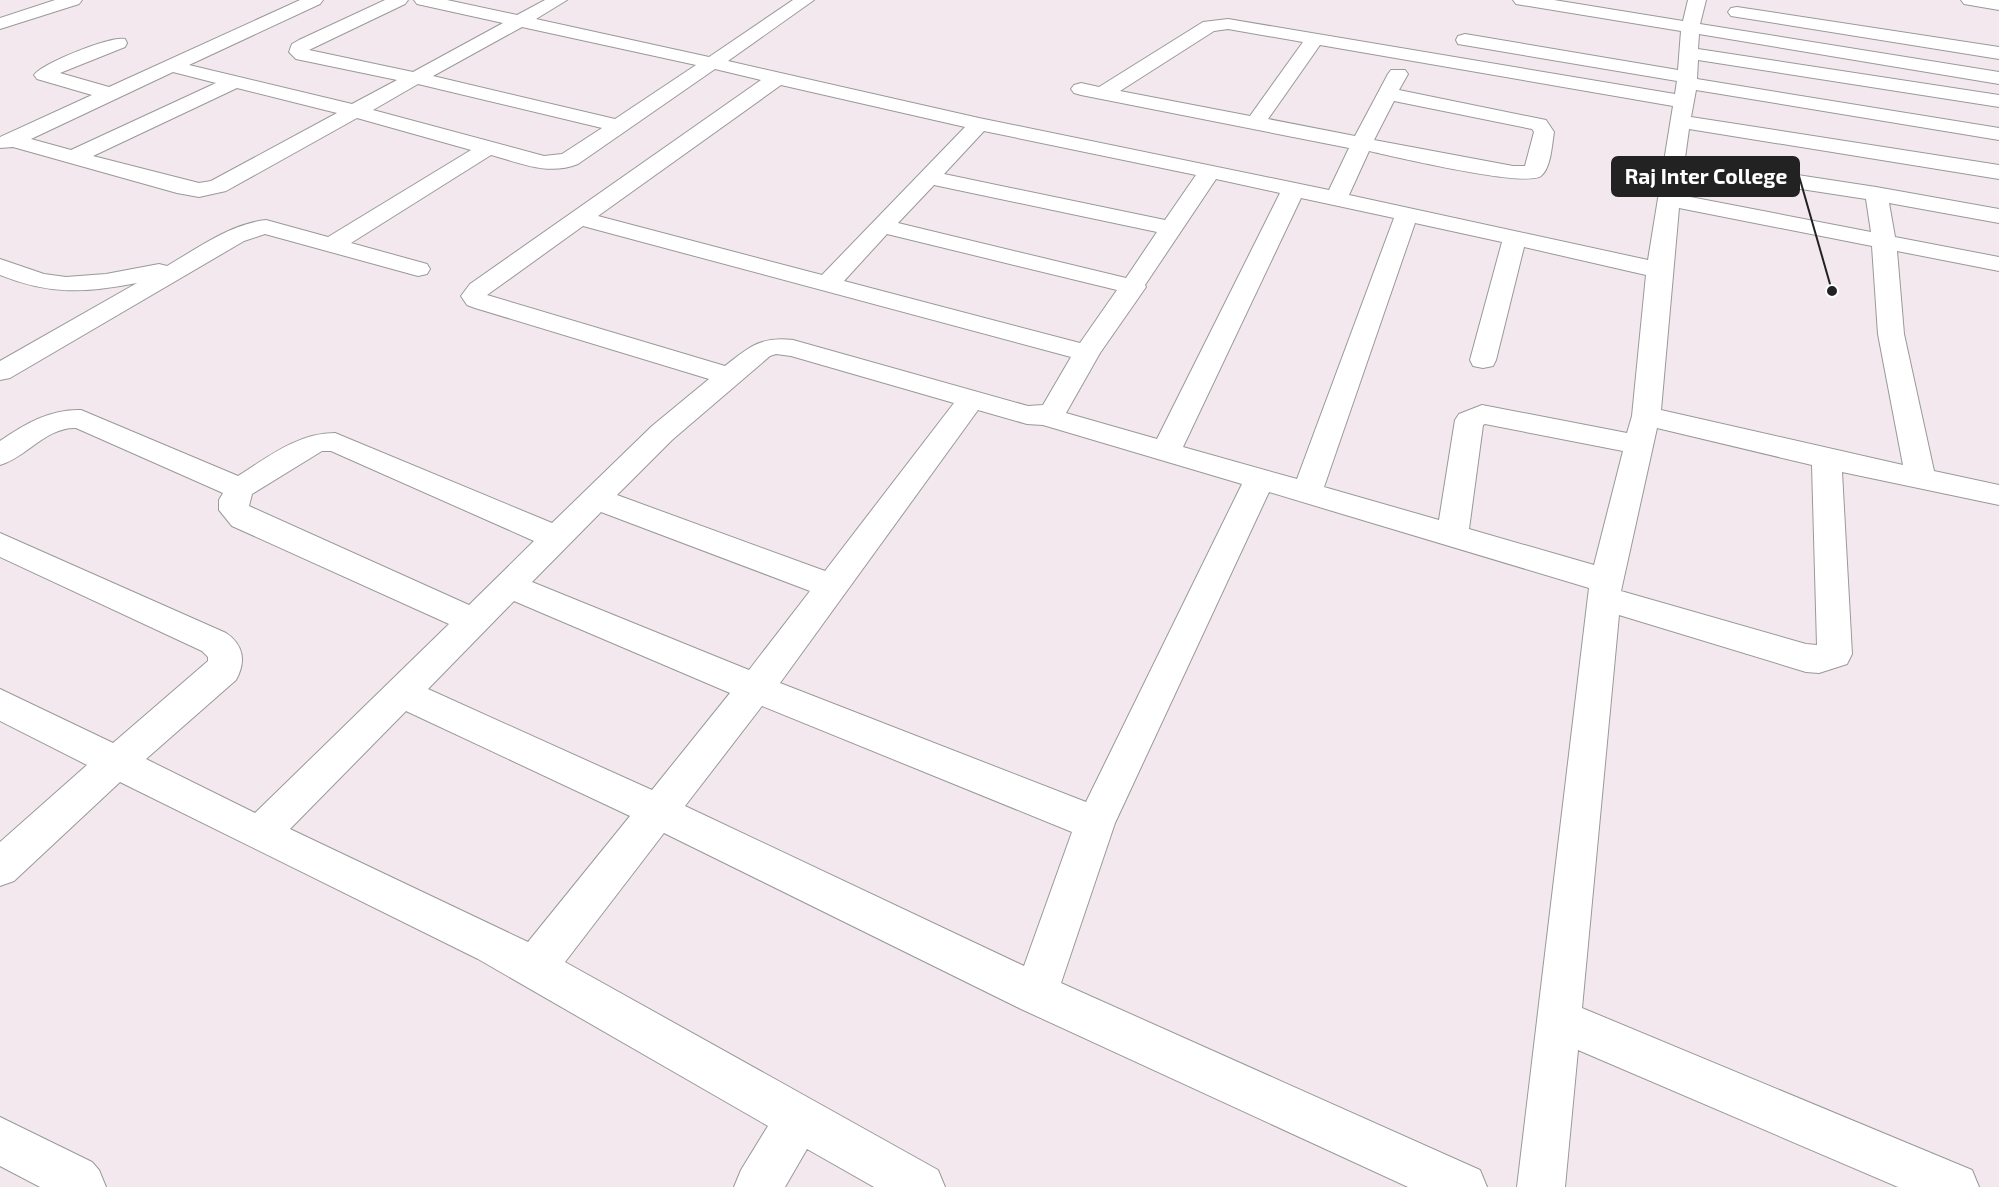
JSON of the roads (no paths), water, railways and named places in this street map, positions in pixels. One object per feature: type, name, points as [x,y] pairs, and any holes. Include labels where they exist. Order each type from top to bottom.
[{"type":"street","points":[[4,20],[73,0]]},
{"type":"street","points":[[6,142],[314,0]]},
{"type":"street","points":[[399,0],[306,44],[299,48],[298,52],[303,56],[416,78],[619,126]]},
{"type":"street","points":[[423,0],[979,124],[1210,171],[1659,270]]},
{"type":"street","points":[[6,142],[73,157],[185,188],[199,190],[218,186],[558,0]]},
{"type":"street","points":[[171,66],[355,111],[543,163],[560,163],[570,159],[805,0]]},
{"type":"street","points":[[1522,0],[1694,41],[1999,101]]},
{"type":"street","points":[[1970,0],[1999,5]]},
{"type":"street","points":[[1103,93],[1209,26],[1238,25],[1408,55],[1694,41],[1999,53]]},
{"type":"street","points":[[1511,47],[1517,25]]},
{"type":"street","points":[[1586,60],[1592,37]]},
{"type":"street","points":[[1256,122],[1315,39]]},
{"type":"street","points":[[1465,40],[1586,60],[1694,41],[1999,78]]},
{"type":"street","points":[[1694,41],[1999,134]]},
{"type":"street","points":[[1541,1187],[1605,590],[1642,430],[1673,163],[1694,41]]},
{"type":"street","points":[[1694,41],[1999,172]]},
{"type":"street","points":[[111,94],[44,75],[55,68],[118,44]]},
{"type":"street","points":[[1336,199],[1408,55]]},
{"type":"street","points":[[728,376],[476,300],[474,296],[479,289],[777,78]]},
{"type":"street","points":[[73,157],[234,82]]},
{"type":"street","points":[[1081,89],[1513,173],[1530,173],[1535,170],[1544,132],[1539,124],[1388,94]]},
{"type":"street","points":[[828,283],[979,124]]},
{"type":"street","points":[[332,245],[488,148]]},
{"type":"street","points":[[1673,163],[1876,194],[1999,216]]},
{"type":"street","points":[[1044,416],[1053,411],[1087,352],[1134,287],[1210,171]]},
{"type":"street","points":[[928,177],[1171,228]]},
{"type":"street","points":[[1166,451],[1293,190]]},
{"type":"street","points":[[1876,194],[1884,242],[1891,334],[1921,479]]},
{"type":"street","points":[[1670,200],[1999,264]]},
{"type":"street","points":[[1307,493],[1407,214]]},
{"type":"street","points":[[580,218],[1087,352]]},
{"type":"street","points":[[882,226],[1134,287]]},
{"type":"street","points":[[0,372],[236,236],[256,228],[266,227],[418,269]]},
{"type":"street","points":[[1483,360],[1515,238]]},
{"type":"street","points":[[0,266],[56,284],[83,284],[184,266]]},
{"type":"street","points":[[260,834],[662,434],[760,350],[776,346],[793,348],[1027,415],[1044,416],[1452,536],[1806,658],[1820,659],[1835,654],[1830,577],[1827,459]]},
{"type":"street","points":[[535,968],[755,688],[972,399]]},
{"type":"street","points":[[1452,536],[1469,420],[1474,416],[1642,430],[1827,459],[1999,495]]},
{"type":"street","points":[[0,455],[56,420],[69,417],[81,419],[173,461],[240,488]]},
{"type":"street","points":[[474,621],[243,518],[234,510],[234,500],[240,488],[306,447],[320,442],[335,442],[557,538]]},
{"type":"street","points":[[1036,994],[1095,823],[1260,479]]},
{"type":"street","points":[[596,499],[832,586]]},
{"type":"street","points":[[0,544],[224,648],[227,658],[224,670],[116,762],[0,868]]},
{"type":"street","points":[[509,586],[755,688],[1095,823]]},
{"type":"street","points":[[402,693],[658,811],[1036,994],[1463,1187]]},
{"type":"street","points":[[0,704],[260,834],[493,945],[921,1187]]},
{"type":"street","points":[[1559,1020],[1955,1187]]},
{"type":"street","points":[[758,1187],[799,1118]]},
{"type":"street","points":[[0,1141],[75,1179],[82,1187]]},
{"type":"place","name":"Raj Inter College","points":[[1832,291]]}]
